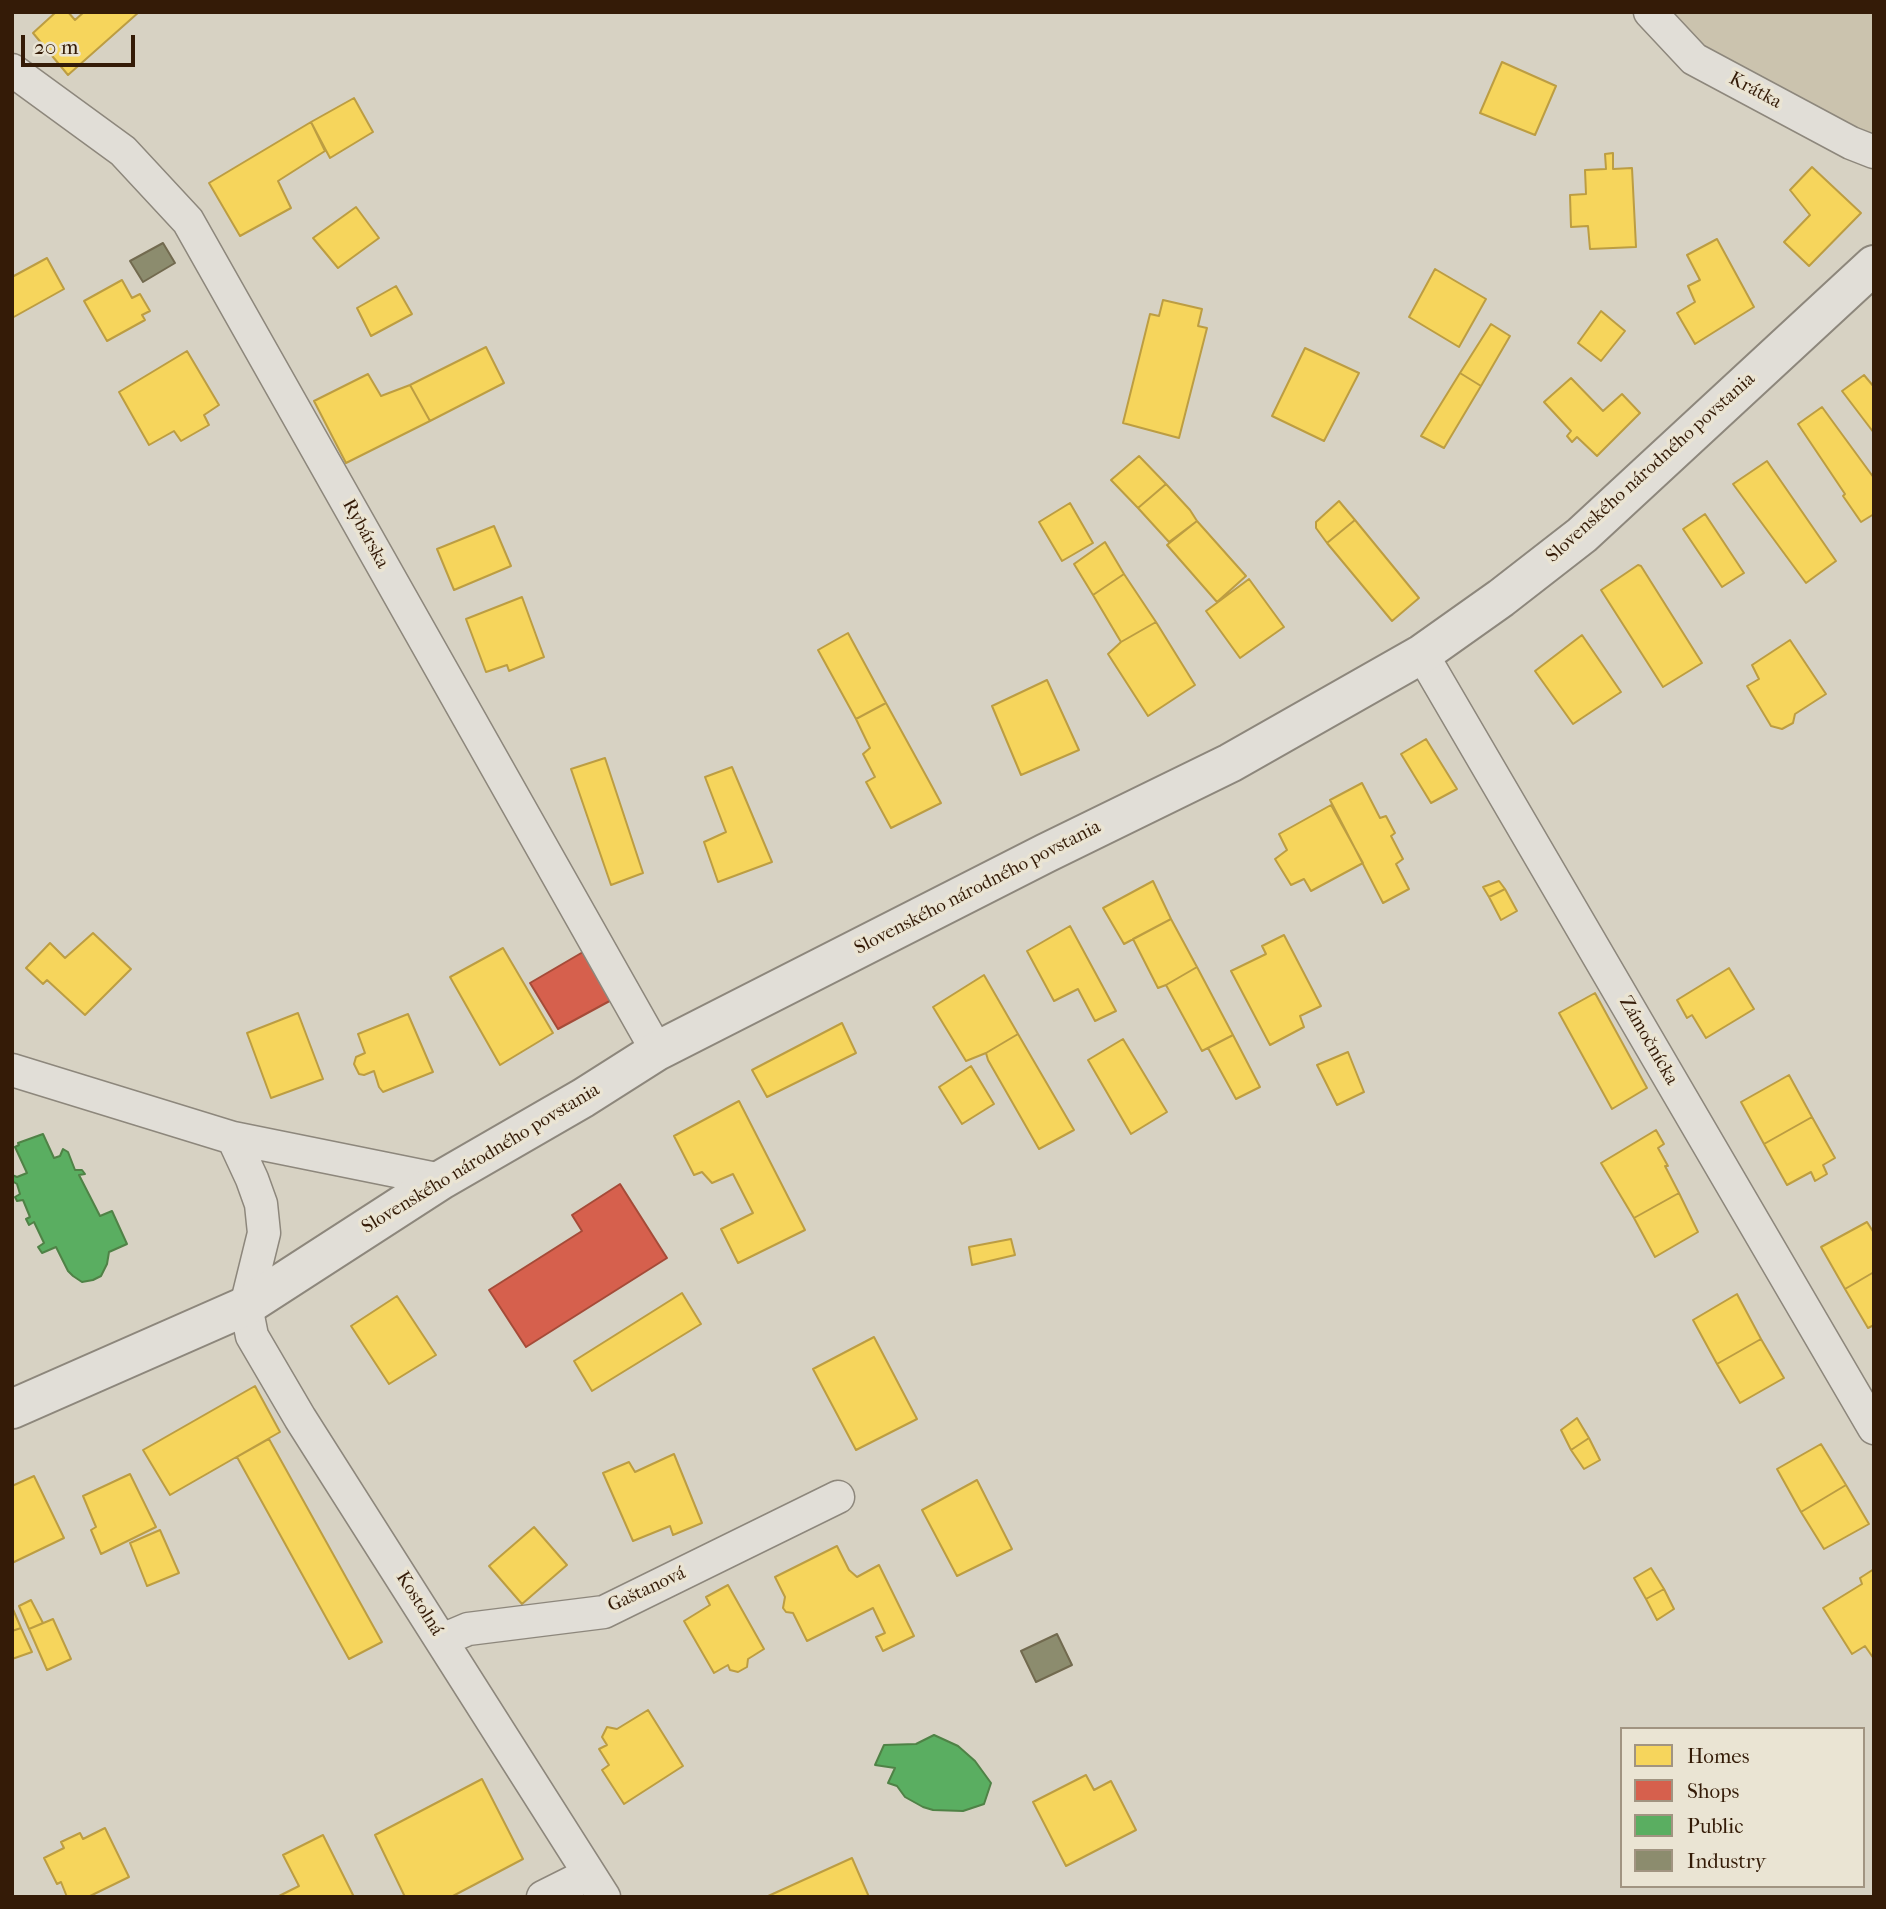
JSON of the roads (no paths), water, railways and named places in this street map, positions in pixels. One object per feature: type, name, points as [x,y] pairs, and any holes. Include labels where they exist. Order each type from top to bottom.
[{"type":"street","name":"Krátka","points":[[1650,12],[1695,59],[1851,143],[1874,152]]},
{"type":"street","name":"Rybárska","points":[[12,70],[123,151],[188,221],[657,1051]]},
{"type":"street","name":"Slovenského národného povstania","points":[[12,1409],[246,1306],[441,1180],[583,1098],[657,1051],[1046,853],[1230,763],[1422,654],[1501,598],[1582,535],[1874,265]]},
{"type":"street","name":"Zámočnícka","points":[[1422,654],[1874,1428]]},
{"type":"street","points":[[12,1070],[233,1138],[441,1180]]},
{"type":"street","points":[[233,1138],[261,1204],[264,1233],[246,1306]]},
{"type":"street","name":"Kostolná","points":[[246,1306],[251,1336],[300,1418],[596,1885]]},
{"type":"street","name":"Gaštanová","points":[[442,1640],[468,1629],[604,1612],[838,1497]]},
{"type":"street","points":[[543,1897],[596,1885]]}]
